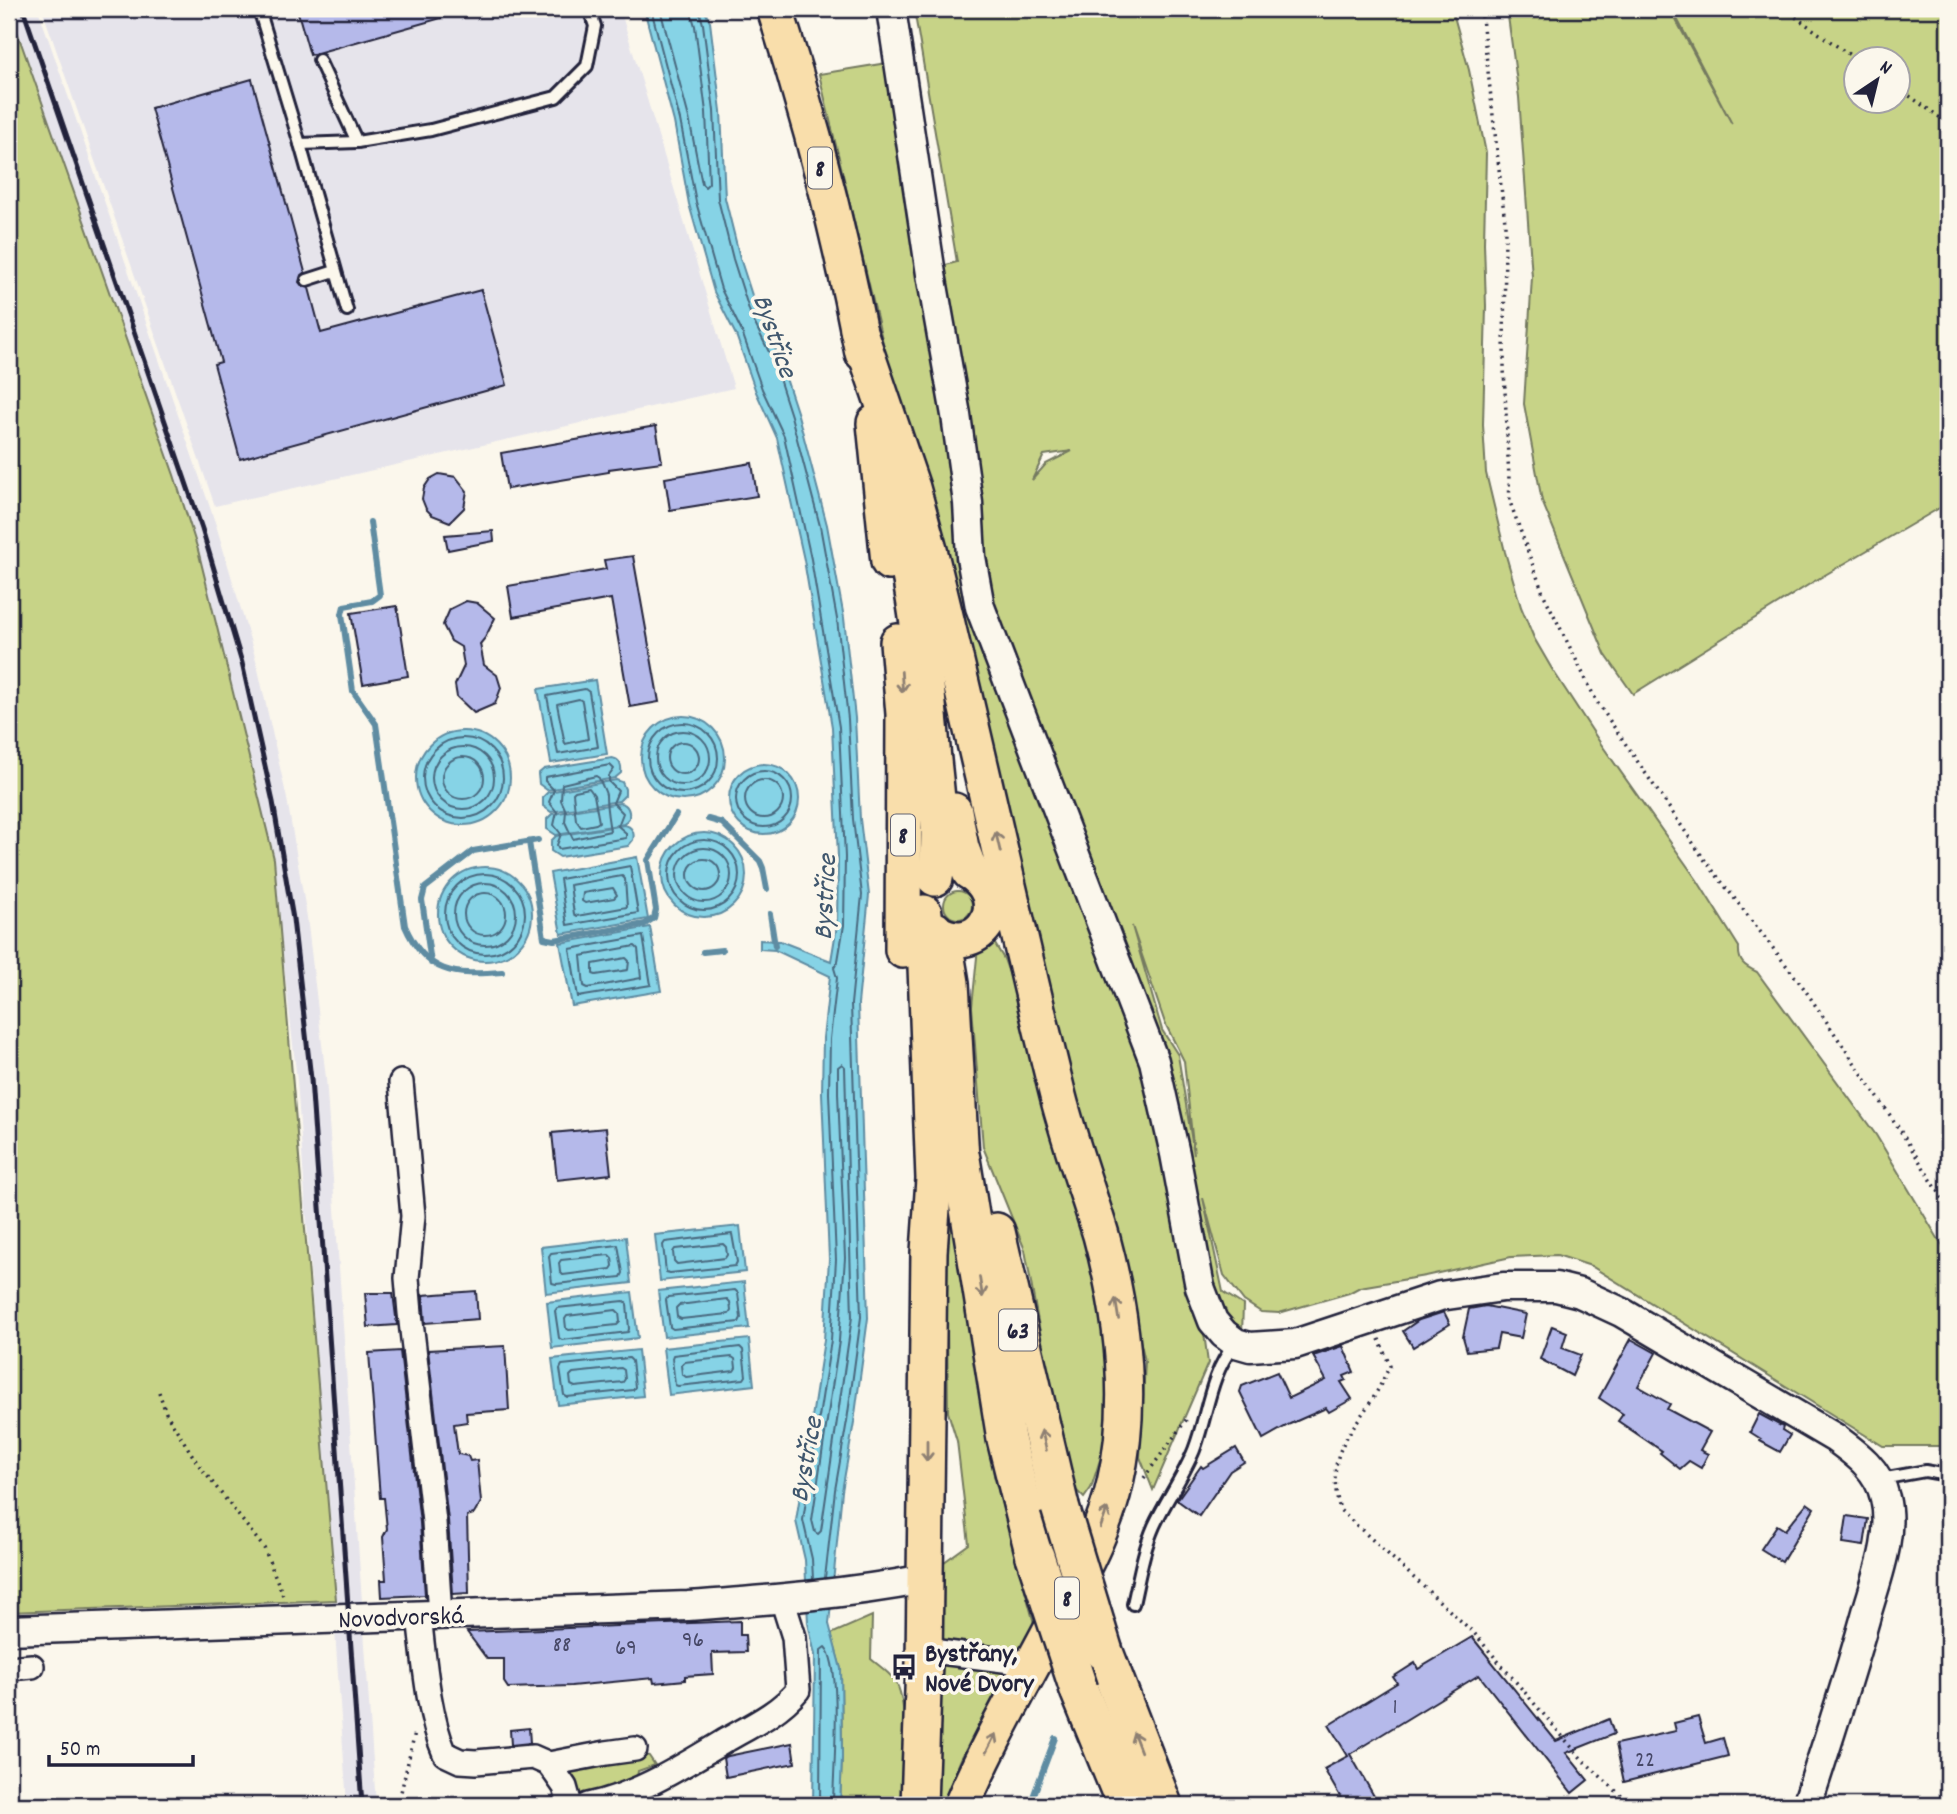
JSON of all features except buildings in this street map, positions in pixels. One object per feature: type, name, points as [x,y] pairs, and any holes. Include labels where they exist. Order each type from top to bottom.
[{"type":"highway","name":"63","points":[[968,1156],[1060,1507],[1104,1651],[1163,1805]]},
{"type":"highway","name":"63","points":[[968,1156],[1006,1439],[1051,1610],[1079,1690],[1126,1805]]},
{"type":"main road","name":"8","points":[[775,9],[789,50],[827,195],[882,423],[904,728],[903,956],[922,1200],[929,1252],[924,1650],[919,1805]]},
{"type":"main road","name":"8","points":[[882,423],[912,488],[929,550],[1059,1100],[1101,1236],[1112,1284],[1125,1377],[1125,1423],[1115,1487],[1104,1519],[1090,1554],[1006,1713],[962,1805]]},
{"type":"main road","points":[[882,423],[927,608],[944,719],[957,835],[970,872]]},
{"type":"main road","points":[[882,423],[922,653],[940,839],[935,878],[923,897],[930,922],[934,1179],[929,1252]]},
{"type":"main road","points":[[930,922],[952,939],[962,939],[982,927],[992,908],[990,894],[982,881],[970,872],[949,870],[935,878]]},
{"type":"main road","name":"63","points":[[930,922],[947,959],[951,983],[968,1156]]},
{"type":"main road","points":[[982,927],[1006,944],[1042,1058],[1059,1100]]},
{"type":"main road","name":"63","points":[[968,1156],[968,970],[982,927]]},
{"type":"street","points":[[891,9],[931,274],[956,415],[968,503],[971,557],[980,607],[1154,1061],[1200,1287],[1213,1321],[1236,1343],[1250,1347],[1295,1344],[1440,1296],[1503,1287],[1556,1287],[1580,1293],[1621,1312],[1858,1454],[1878,1480],[1885,1497],[1886,1539],[1856,1653],[1807,1805]]},
{"type":"street","points":[[401,1082],[413,1216],[408,1265],[409,1301],[433,1509],[429,1616],[432,1702],[441,1743],[446,1754],[460,1761],[533,1757],[549,1764],[565,1787],[570,1805]]},
{"type":"street","name":"Novodvorská","points":[[9,1630],[688,1606],[788,1598],[925,1579]]},
{"type":"street","points":[[588,1805],[604,1802],[671,1772],[772,1714],[792,1697],[798,1690],[788,1598]]},
{"type":"street","points":[[924,1650],[1034,1664]]},
{"type":"street","points":[[9,1668],[32,1666]]},
{"type":"street","points":[[549,1764],[635,1749]]},
{"type":"lane","points":[[259,9],[347,310]]},
{"type":"lane","points":[[300,144],[357,142],[431,130],[556,97],[587,66],[595,26],[589,9]]},
{"type":"lane","points":[[319,60],[357,142]]},
{"type":"lane","points":[[307,280],[335,271]]},
{"type":"lane","points":[[1133,1605],[1154,1526],[1184,1475],[1195,1448],[1217,1371],[1236,1343]]},
{"type":"lane","points":[[1878,1480],[1925,1471],[1948,1475]]},
{"type":"path","points":[[1481,9],[1505,222],[1504,368],[1510,502],[1543,593],[1597,702],[1704,859],[1803,987],[1898,1127],[1948,1207]]},
{"type":"path","points":[[1784,9],[1842,50]]},
{"type":"path","points":[[1912,98],[1948,123]]},
{"type":"path","points":[[1371,1318],[1390,1366],[1372,1399],[1355,1421],[1337,1458],[1335,1488],[1340,1510],[1474,1633],[1581,1758],[1630,1805]]},
{"type":"path","points":[[159,1392],[166,1413],[198,1464],[264,1548],[290,1620]]},
{"type":"shaded area","points":[[9,9],[38,9],[216,525],[256,660],[287,799],[307,917],[326,1078],[376,1805],[347,1805],[297,1080],[279,921],[241,723],[228,667],[189,533]]},
{"type":"shaded area","points":[[42,9],[620,9],[734,388],[215,506]]},
{"type":"green space","points":[[9,9],[198,550],[274,859],[336,1600],[9,1612]]},
{"type":"green space","points":[[914,9],[1452,9],[1469,70],[1486,153],[1483,425],[1486,473],[1521,607],[1534,638],[1552,669],[1697,880],[1739,947],[1743,963],[1757,972],[1876,1135],[1948,1255],[1948,1446],[1883,1446],[1591,1266],[1557,1255],[1511,1257],[1360,1287],[1349,1293],[1279,1313],[1261,1312],[1244,1301],[1224,1275],[1203,1198],[1223,1292],[1243,1305],[1242,1334],[1219,1308],[990,598],[970,409],[942,266],[957,262]],"holes":[[[1072,451],[1046,464],[1032,480],[1044,455]],[[1132,926],[1165,1023],[1184,1061],[1194,1154],[1178,1055],[1162,1030]]]},
{"type":"green space","points":[[1507,9],[1670,9],[1732,124],[1672,9],[1948,9],[1948,503],[1813,582],[1633,694],[1605,654],[1542,501],[1524,404],[1532,277],[1519,97]]},
{"type":"green space","points":[[887,63],[915,221],[967,586],[1138,1054],[1158,1117],[1204,1333],[1208,1363],[1153,1490],[1140,1457],[1145,1361],[1123,1267],[1041,993],[922,478],[887,360],[819,74]]},
{"type":"green space","points":[[958,891],[968,895],[972,905],[968,915],[958,919],[948,915],[944,905],[948,895]]},
{"type":"green space","points":[[992,939],[1004,959],[1021,1006],[1091,1238],[1109,1347],[1106,1441],[1091,1488],[1084,1498],[1071,1485],[1061,1448],[1025,1250],[983,1147],[972,1007],[978,947]]},
{"type":"green space","points":[[936,970],[994,1475],[1035,1627],[1020,1654],[940,1639],[940,1565],[969,1544],[957,1441],[948,1412],[946,1238]]},
{"type":"green space","points":[[872,1616],[871,1659],[895,1681],[903,1706],[904,1805],[840,1805],[841,1669],[831,1634]]},
{"type":"green space","points":[[945,1660],[1008,1669],[961,1759],[942,1805],[936,1805],[936,1676]]},
{"type":"green space","points":[[643,1754],[649,1756],[655,1765],[638,1771],[636,1783],[603,1797],[580,1796],[571,1785],[566,1765]]},
{"type":"water","points":[[644,9],[704,9],[710,22],[721,111],[725,198],[758,314],[779,357],[798,415],[827,525],[844,618],[855,718],[860,819],[869,895],[858,1004],[868,1318],[842,1491],[829,1624],[841,1669],[840,1805],[813,1805],[815,1655],[808,1623],[805,1560],[796,1521],[824,1340],[829,1259],[822,1093],[823,1038],[830,976],[775,950],[760,949],[760,940],[780,941],[831,961],[837,925],[838,857],[832,727],[804,560],[777,438],[756,392],[736,335],[714,292],[689,204],[674,122]]},
{"type":"water","points":[[595,680],[607,754],[551,763],[538,689]]},
{"type":"water","points":[[675,716],[691,716],[707,723],[718,734],[725,750],[722,774],[713,788],[691,800],[675,800],[659,793],[648,782],[641,766],[641,750],[648,734],[659,723]]},
{"type":"water","points":[[463,731],[481,735],[496,745],[506,760],[510,778],[506,796],[496,811],[481,821],[463,825],[445,821],[430,811],[420,796],[416,778],[420,760],[430,745],[445,735]]},
{"type":"water","points":[[612,758],[619,761],[621,768],[621,773],[615,778],[547,790],[539,784],[538,774],[544,769]]},
{"type":"water","points":[[764,764],[789,774],[799,799],[789,824],[764,834],[739,824],[729,799],[739,774]]},
{"type":"water","points":[[616,780],[622,782],[625,789],[625,795],[619,801],[551,812],[543,806],[543,797],[548,792]]},
{"type":"water","points":[[620,803],[629,810],[629,818],[624,824],[556,835],[547,829],[547,819],[552,814]]},
{"type":"water","points":[[624,825],[633,832],[633,840],[628,846],[560,857],[551,851],[551,841],[556,836]]},
{"type":"water","points":[[696,833],[712,833],[728,840],[739,851],[746,867],[743,891],[734,905],[712,917],[696,917],[680,910],[669,899],[662,883],[662,867],[669,851],[680,840]]},
{"type":"water","points":[[637,857],[648,919],[561,934],[550,873]]},
{"type":"water","points":[[485,867],[503,871],[518,881],[528,896],[532,914],[528,932],[518,947],[503,957],[485,961],[467,957],[452,947],[442,932],[438,914],[442,896],[452,881],[467,871]]},
{"type":"water","points":[[650,927],[661,991],[572,1006],[560,943]]},
{"type":"water","points":[[740,1226],[745,1272],[660,1281],[655,1235]]},
{"type":"water","points":[[626,1237],[631,1283],[546,1293],[541,1247]]},
{"type":"water","points":[[744,1282],[749,1328],[664,1337],[658,1291]]},
{"type":"water","points":[[632,1292],[638,1338],[552,1348],[547,1302]]},
{"type":"water","points":[[749,1339],[754,1385],[669,1395],[663,1348]]},
{"type":"water","points":[[638,1350],[643,1396],[558,1405],[552,1359]]},
{"type":"waterway","points":[[370,522],[380,595],[372,601],[344,606],[342,614],[353,691],[376,724],[405,926],[413,942],[432,963],[456,972],[502,972]]},
{"type":"waterway","points":[[529,842],[544,938],[554,940],[645,924],[654,918],[656,910],[648,860],[676,815]]},
{"type":"waterway","points":[[708,819],[722,823],[760,861],[767,889]]},
{"type":"waterway","points":[[431,963],[422,900],[425,888],[473,851],[538,840]]},
{"type":"waterway","points":[[770,914],[775,946]]},
{"type":"waterway","points":[[703,952],[722,950]]},
{"type":"waterway","points":[[1030,1805],[1055,1738]]},
{"type":"railway","points":[[23,9],[202,529],[242,663],[273,802],[293,919],[311,1079],[362,1805]]},
{"type":"place","name":"Bystřany, Nové Dvory","points":[[904,1667]]},
{"type":"water label","name":"Bystřice","points":[[777,335]]},
{"type":"water label","name":"Bystřice","points":[[823,897]]},
{"type":"water label","name":"Bystřice","points":[[804,1459]]}]
